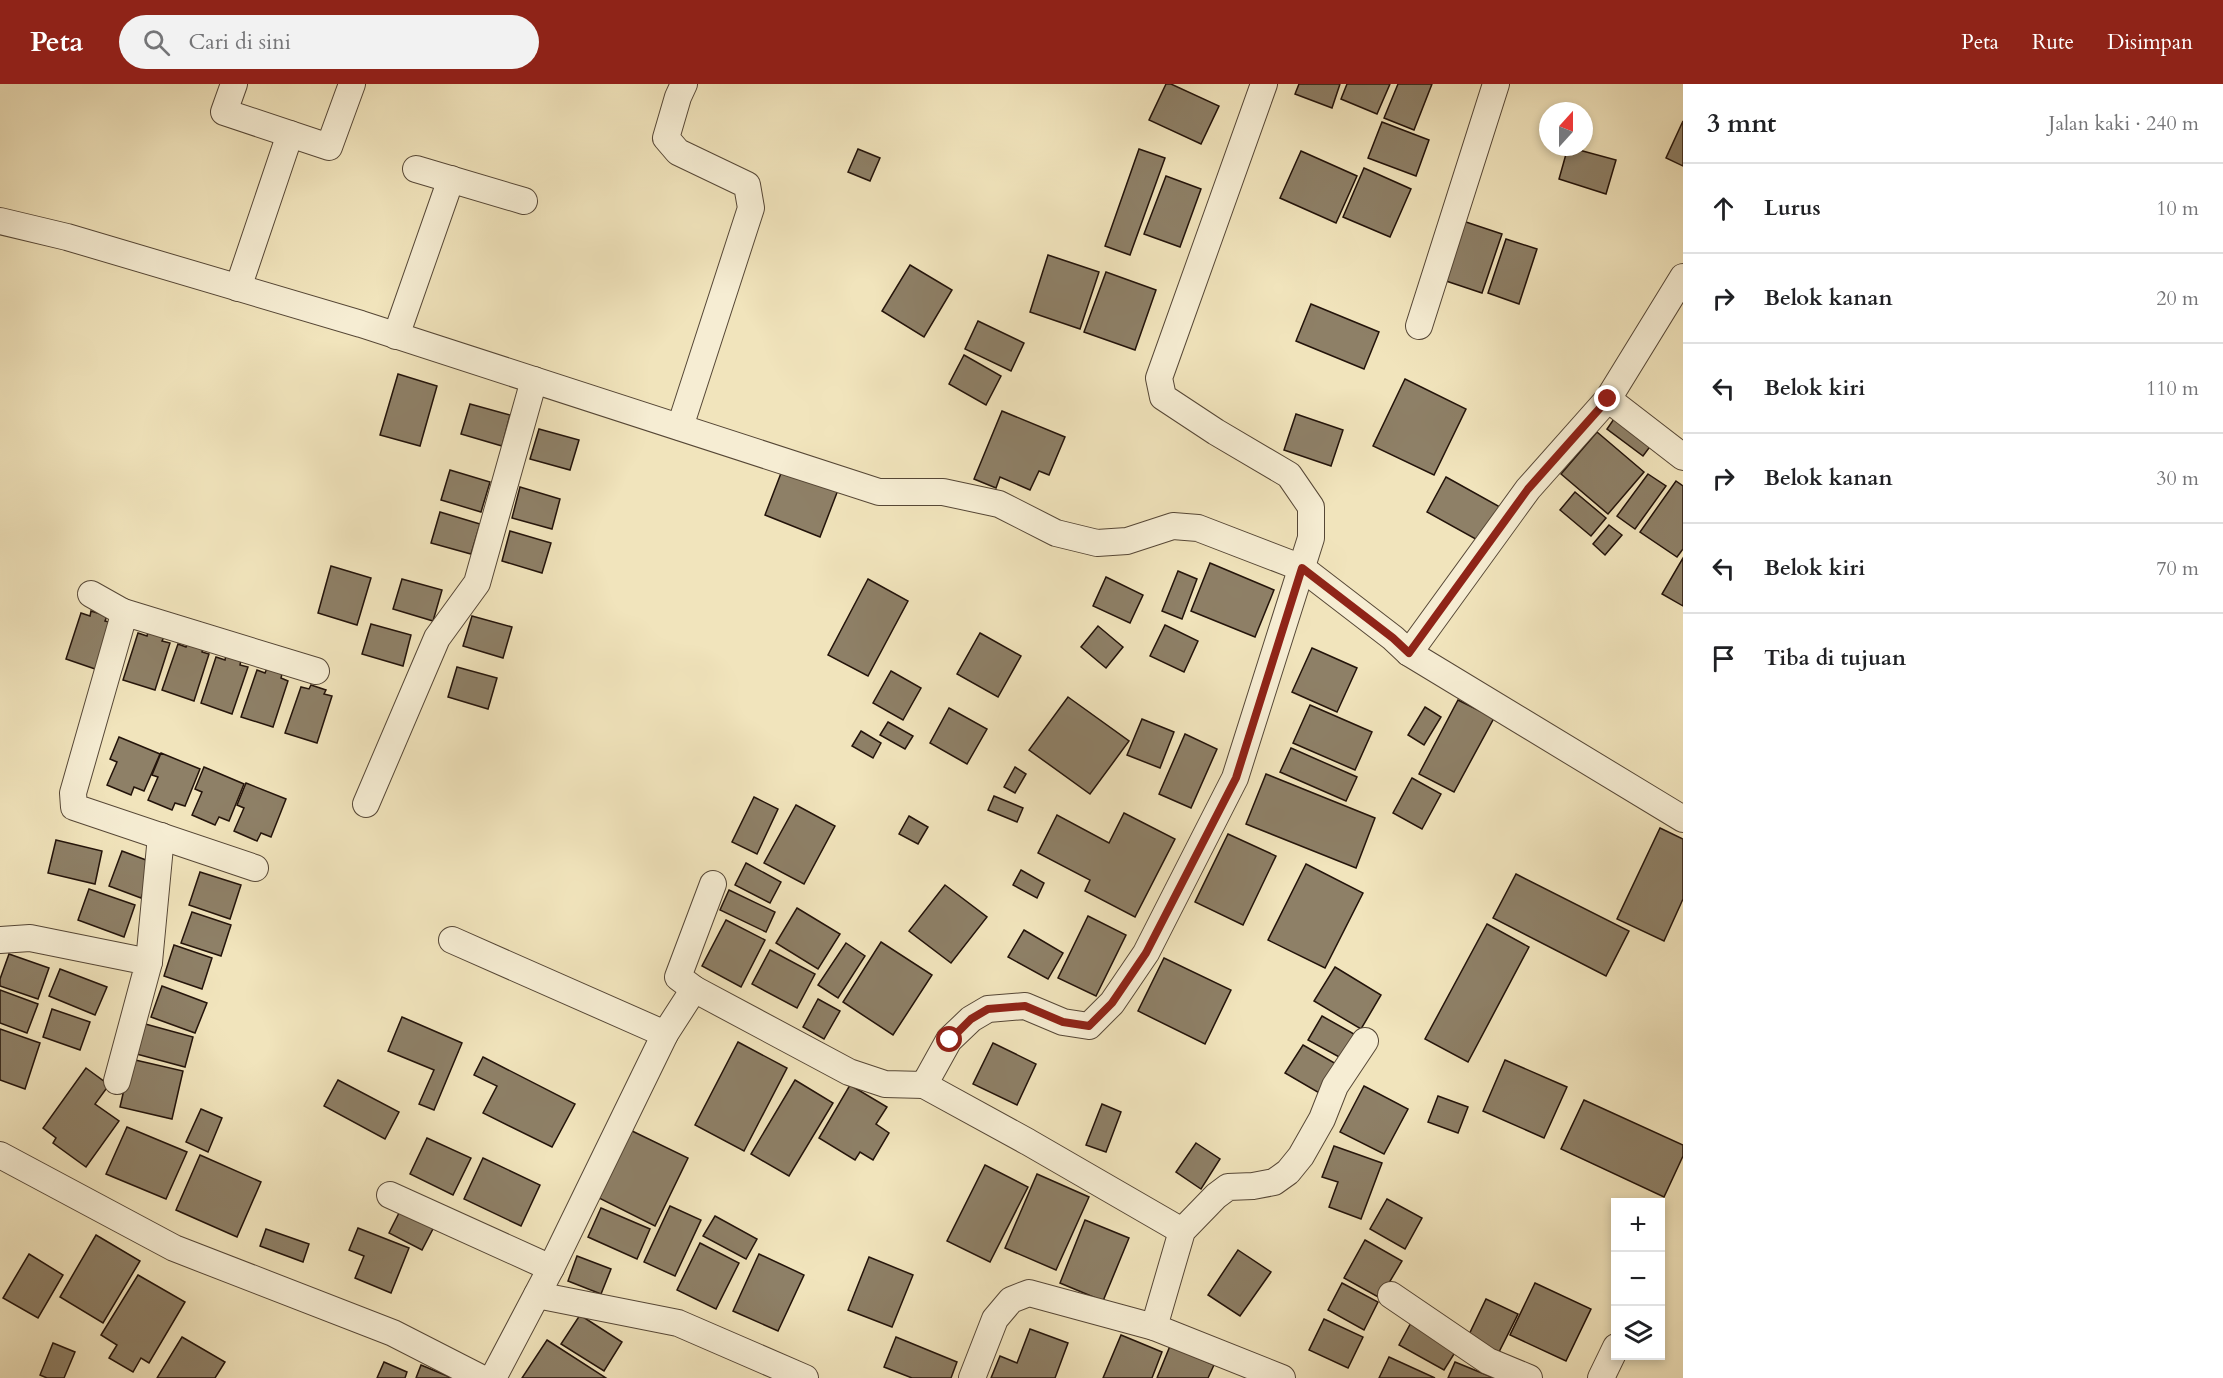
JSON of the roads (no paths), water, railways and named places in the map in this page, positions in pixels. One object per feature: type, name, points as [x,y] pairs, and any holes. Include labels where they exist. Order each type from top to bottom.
[{"type":"street","points":[[234,84],[224,112],[329,147],[352,84]]},
{"type":"street","points":[[681,427],[751,208],[747,186],[678,152],[666,138],[684,84]]},
{"type":"street","points":[[924,1085],[950,1040],[971,1019],[988,1009],[1025,1006],[1063,1022],[1089,1026],[1112,1003],[1146,953],[1236,778],[1311,538],[1311,507],[1289,475],[1216,432],[1163,397],[1159,378],[1264,84]]},
{"type":"street","points":[[1419,326],[1496,84]]},
{"type":"street","points":[[238,288],[290,134]]},
{"type":"street","points":[[416,168],[524,201]]},
{"type":"street","points":[[396,336],[451,179]]},
{"type":"street","points":[[0,221],[67,237],[396,336],[879,492],[943,492],[999,504],[1056,533],[1097,543],[1127,541],[1173,526],[1198,528],[1302,568],[1409,653],[1683,819]]},
{"type":"street","points":[[1409,653],[1528,489],[1608,399],[1683,277]]},
{"type":"street","points":[[366,804],[437,638],[477,583],[534,380]]},
{"type":"street","points":[[1608,399],[1683,457]]},
{"type":"street","points":[[91,594],[123,612],[316,671]]},
{"type":"street","points":[[123,612],[111,664],[73,793],[74,807],[255,868]]},
{"type":"street","points":[[117,1082],[149,962],[161,836]]},
{"type":"street","points":[[713,884],[678,977],[694,989],[849,1072],[885,1084],[924,1085],[1182,1231]]},
{"type":"street","points":[[0,940],[30,938],[149,962]]},
{"type":"street","points":[[452,940],[665,1034]]},
{"type":"street","points":[[494,1378],[551,1269],[665,1034],[694,989]]},
{"type":"street","points":[[1154,1327],[1182,1231],[1228,1187],[1274,1182],[1288,1172],[1301,1156],[1322,1119],[1335,1086],[1365,1041]]},
{"type":"street","points":[[0,1155],[174,1248],[393,1333],[481,1378]]},
{"type":"street","points":[[390,1195],[551,1269]]},
{"type":"street","points":[[972,1378],[994,1319],[1011,1300],[1029,1293],[1154,1327],[1282,1378]]},
{"type":"street","points":[[537,1295],[678,1323],[806,1378]]},
{"type":"street","points":[[1391,1295],[1488,1361],[1529,1378]]},
{"type":"street","points":[[1601,1378],[1611,1357]]}]
